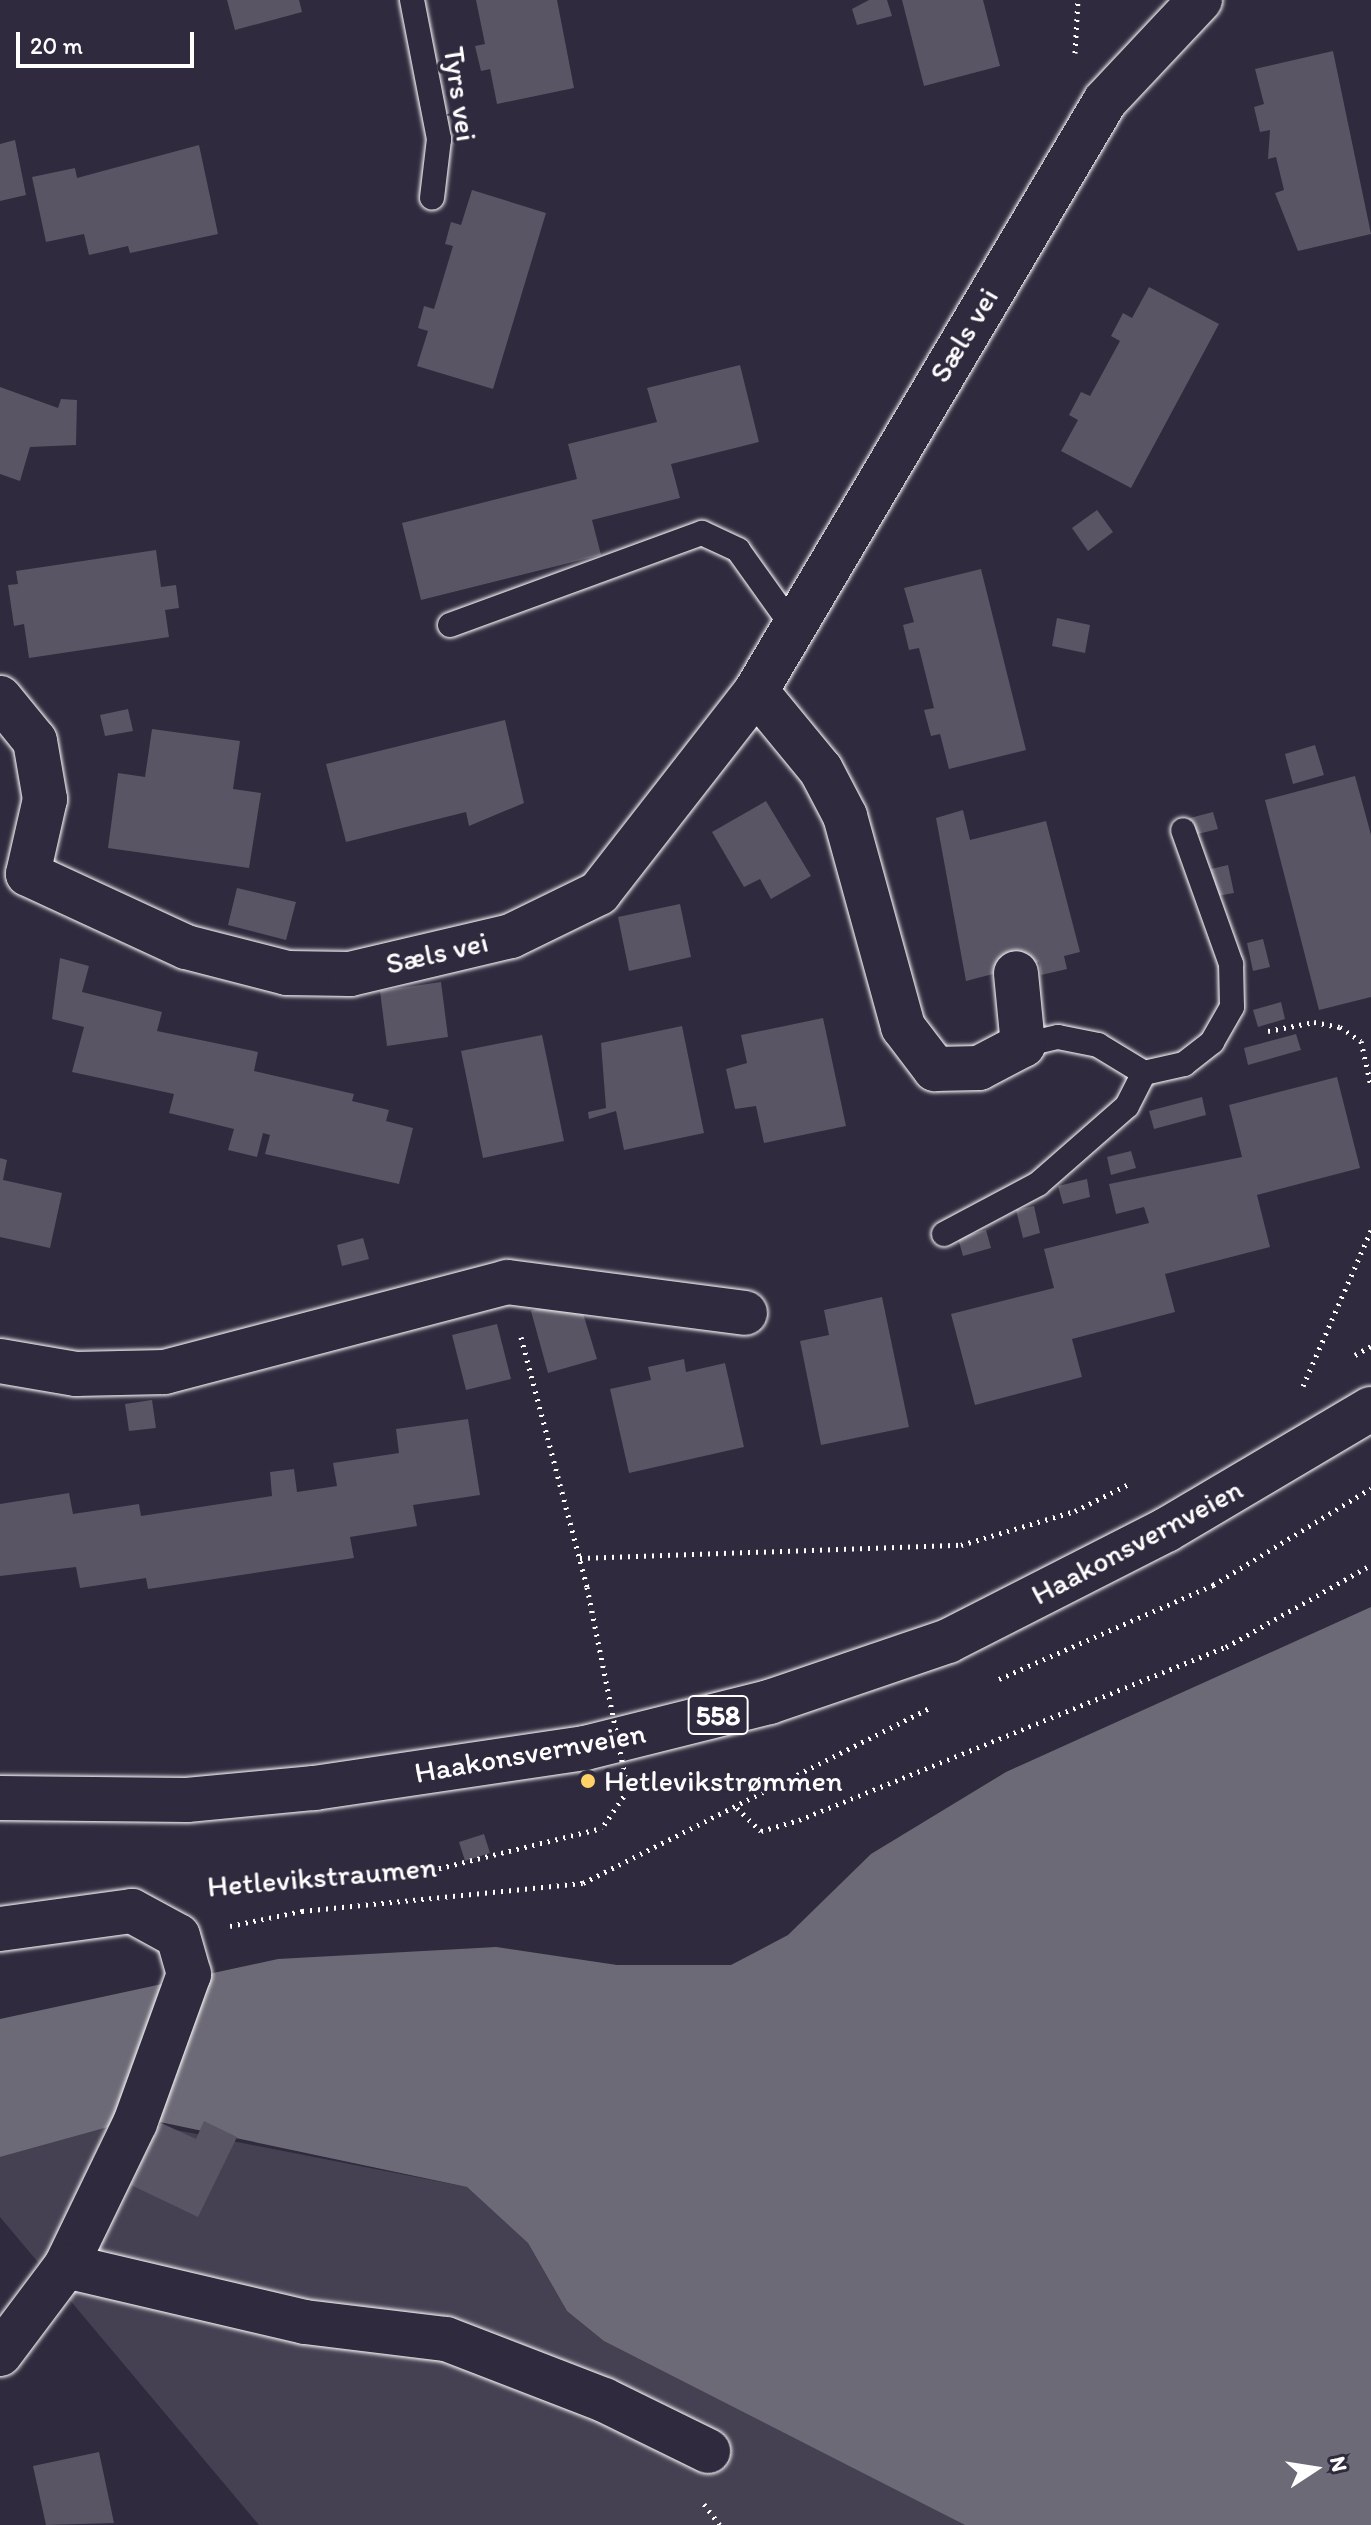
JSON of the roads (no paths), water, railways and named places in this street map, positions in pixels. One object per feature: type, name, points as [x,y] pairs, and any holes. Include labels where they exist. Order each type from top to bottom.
[{"type":"street","name":"Sæls vei","points":[[0,698],[35,741],[45,799],[14,873],[186,947],[287,973],[350,974],[511,936],[599,893],[756,691],[1105,101],[1200,0]]},
{"type":"street","points":[[756,691],[821,770],[845,816],[903,1027],[935,1069],[979,1068],[1023,1045],[1016,973]]},
{"type":"street","points":[[0,1361],[76,1374],[165,1372],[507,1282],[745,1313]]},
{"type":"street","name":"Haakonsvernveien","points":[[0,1798],[187,1800],[314,1788],[585,1748],[769,1702],[948,1641],[1166,1530],[1371,1409]]},
{"type":"street","name":"Hetlevikstraumen","points":[[0,1929],[132,1911],[184,1955],[135,2123],[66,2266]]},
{"type":"street","points":[[0,2354],[66,2266],[305,2322],[446,2339],[604,2400],[708,2451]]},
{"type":"lane","name":"Tyrs vei","points":[[412,0],[439,139],[432,198]]},
{"type":"lane","points":[[450,625],[702,533],[738,550],[793,627]]},
{"type":"lane","points":[[1023,1045],[1058,1037],[1098,1045],[1144,1073],[1184,1064],[1212,1042],[1232,1007],[1231,964],[1183,830]]},
{"type":"lane","points":[[944,1234],[1038,1184],[1127,1106],[1144,1073]]},
{"type":"place","name":"Hetlevikstrømmen","points":[[588,1781]]}]
